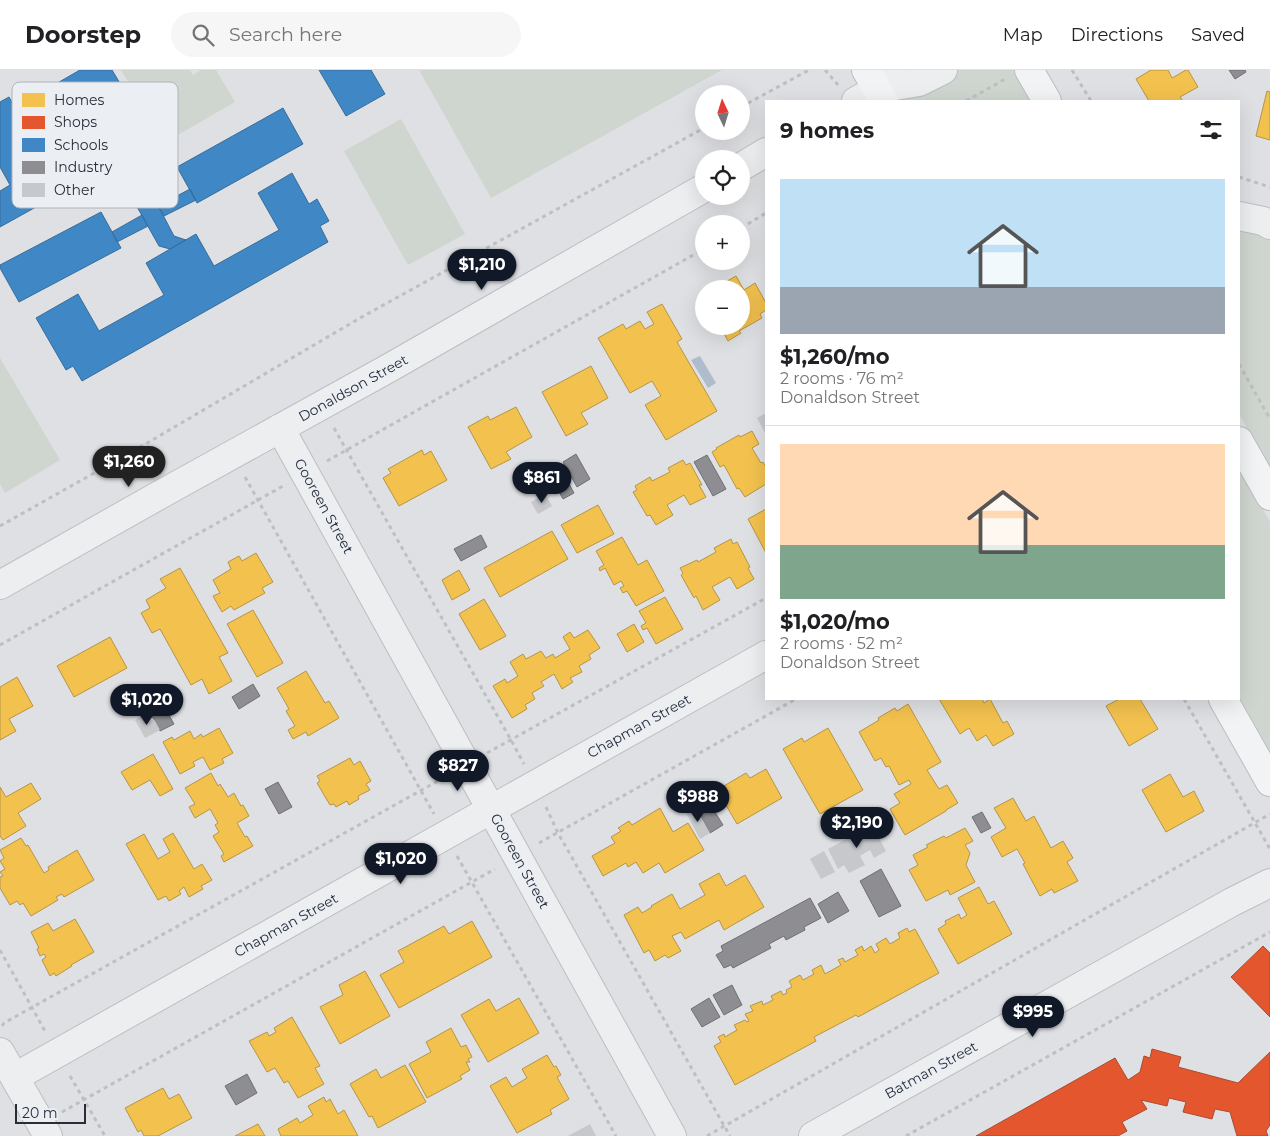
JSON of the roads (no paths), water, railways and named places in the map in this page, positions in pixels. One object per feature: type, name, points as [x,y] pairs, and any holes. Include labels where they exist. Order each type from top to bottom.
[{"type":"main road","points":[[1020,73],[1046,100]]},
{"type":"main road","points":[[1240,443],[1270,496]]},
{"type":"main road","points":[[1224,700],[1270,782]]},
{"type":"street","points":[[871,90],[896,70]]},
{"type":"street","points":[[871,90],[919,82],[943,70]]},
{"type":"street","points":[[750,162],[765,153]]},
{"type":"street","name":"Donaldson Street","points":[[0,585],[389,368],[695,193]]},
{"type":"street","points":[[1240,216],[1263,221],[1270,225]]},
{"type":"street","name":"Gooreen Street","points":[[280,428],[672,1136]]},
{"type":"street","name":"Chapman Street","points":[[16,1077],[765,656]]},
{"type":"street","name":"Batman Street","points":[[1232,902],[1270,865]]},
{"type":"street","name":"Batman Street","points":[[813,1136],[1232,902],[1270,883]]},
{"type":"street","points":[[0,1052],[16,1077],[53,1126]]},
{"type":"water","points":[[700,356],[716,383],[708,388],[691,360]]}]
